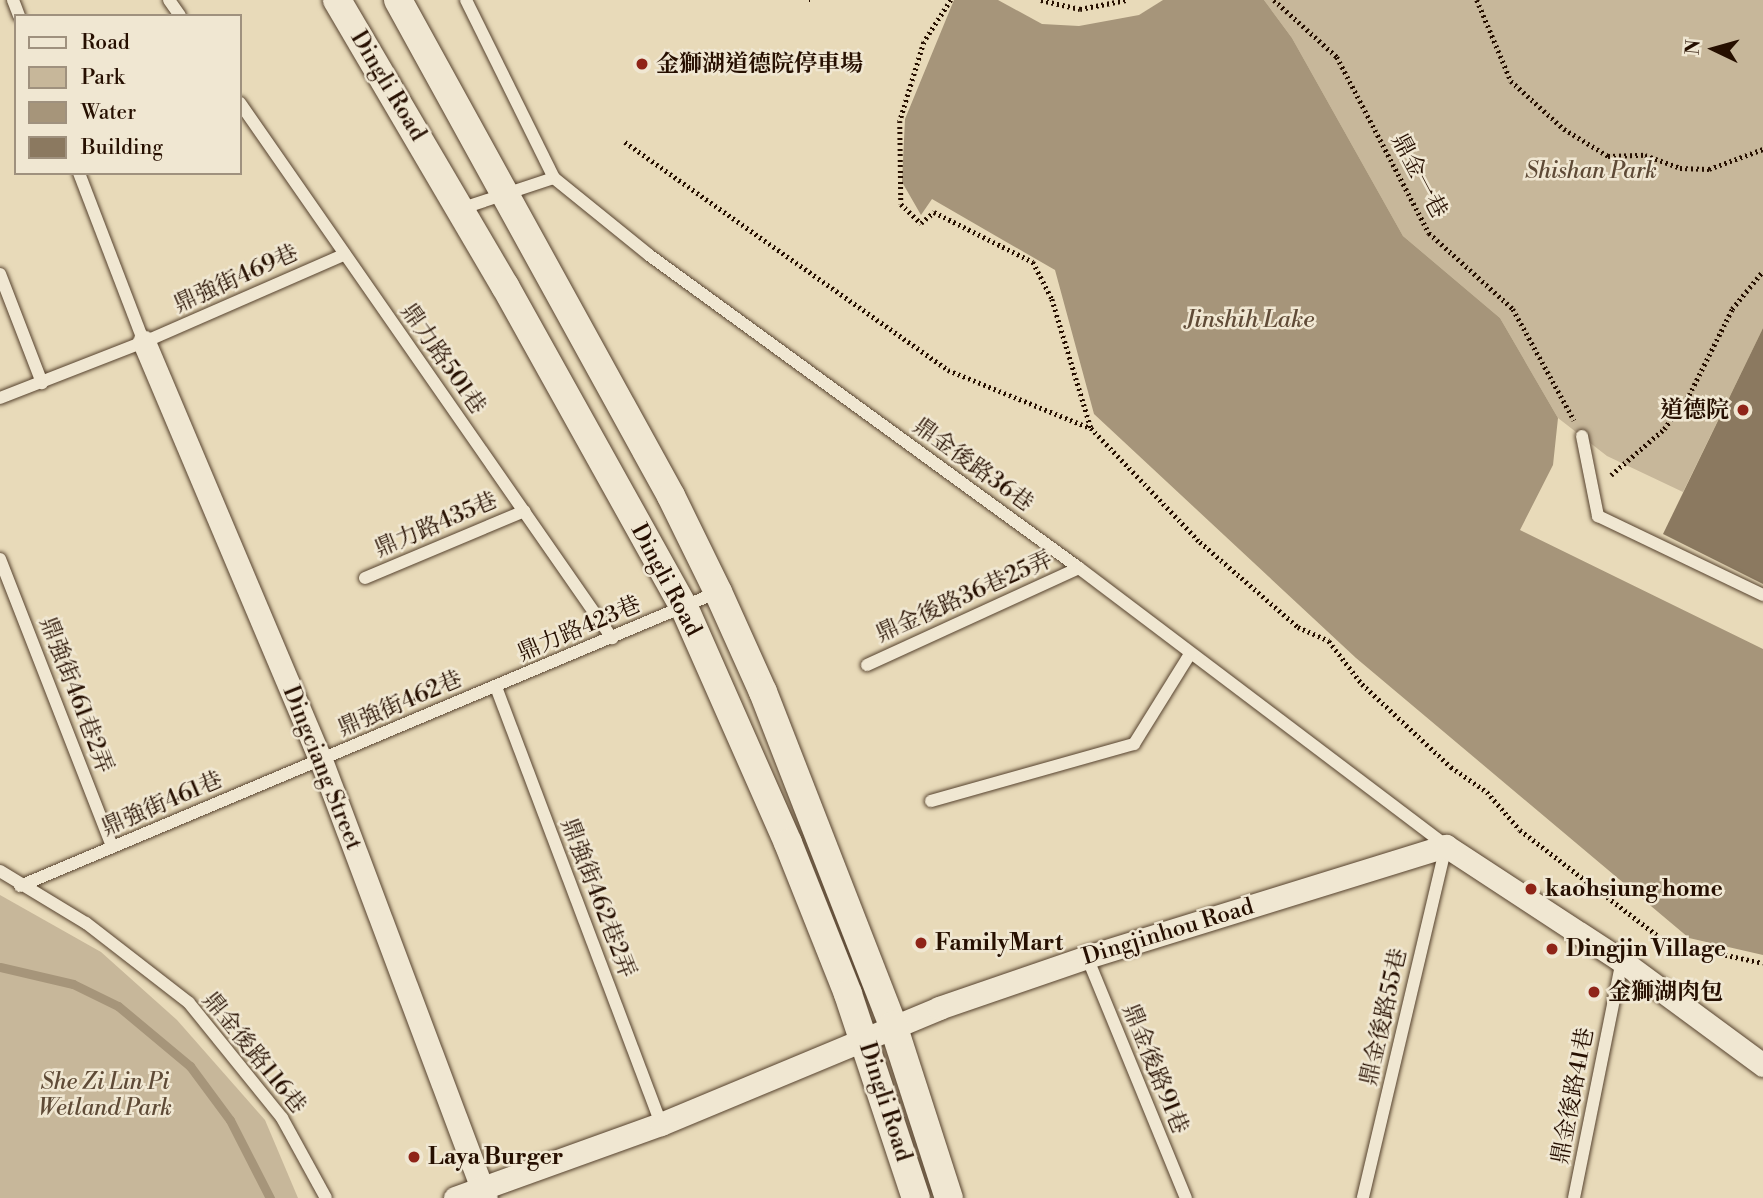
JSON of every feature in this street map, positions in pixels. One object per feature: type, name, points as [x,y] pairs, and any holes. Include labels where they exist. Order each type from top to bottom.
[{"type":"street","name":"Dingli Road","points":[[337,0],[460,209],[684,607],[788,844],[864,1037],[916,1198]]},
{"type":"street","name":"Dingli Road","points":[[398,0],[671,496],[718,592],[763,692],[893,1025],[949,1198]]},
{"type":"street","name":"Dingciang Street","points":[[144,342],[321,760],[484,1193]]},
{"type":"street","name":"Dingjinhou Road","points":[[455,1198],[484,1193],[661,1124],[893,1025],[1087,957],[1446,846]]},
{"type":"street","points":[[1446,846],[1622,961],[1763,1065]]},
{"type":"lane","points":[[460,209],[554,177],[466,0]]},
{"type":"lane","name":"鼎力路501巷","points":[[242,106],[612,638]]},
{"type":"lane","points":[[80,175],[144,342]]},
{"type":"lane","name":"鼎金後路36巷","points":[[554,177],[649,255],[1079,568],[1446,846]]},
{"type":"lane","name":"鼎強街469巷","points":[[0,398],[144,342],[345,254]]},
{"type":"lane","points":[[0,274],[41,383]]},
{"type":"lane","points":[[1582,436],[1598,516],[1763,595]]},
{"type":"lane","name":"鼎力路435巷","points":[[365,578],[524,511]]},
{"type":"lane","name":"鼎強街461巷2弄","points":[[0,559],[112,847]]},
{"type":"lane","name":"鼎金後路36巷25弄","points":[[867,665],[1079,568]]},
{"type":"lane","name":"鼎力路423巷","points":[[496,687],[718,592]]},
{"type":"lane","points":[[931,801],[1134,744],[1190,654]]},
{"type":"lane","name":"鼎強街462巷","points":[[321,760],[496,687]]},
{"type":"lane","name":"鼎強街462巷2弄","points":[[496,687],[661,1124]]},
{"type":"lane","name":"鼎強街461巷","points":[[20,886],[321,760]]},
{"type":"lane","name":"鼎金後路55巷","points":[[1363,1198],[1446,846]]},
{"type":"lane","name":"鼎金後路116巷","points":[[0,871],[20,886],[86,923],[189,1003],[282,1118],[326,1198]]},
{"type":"lane","name":"鼎金後路91巷","points":[[1087,957],[1185,1198]]},
{"type":"lane","name":"鼎金後路41巷","points":[[1574,1198],[1622,961]]},
{"type":"path","points":[[951,0],[925,42],[900,121],[901,204],[921,223],[934,212],[1033,262],[1052,299],[1091,428]]},
{"type":"path","points":[[1041,0],[1080,9],[1126,0]]},
{"type":"path","name":"鼎金一巷","points":[[1274,0],[1337,57],[1429,233],[1513,309],[1582,436]]},
{"type":"path","points":[[1477,0],[1511,81],[1564,129],[1608,156],[1644,155],[1680,167],[1709,169],[1763,149]]},
{"type":"path","points":[[625,142],[948,370],[1091,428],[1199,542],[1298,627],[1329,641],[1362,684],[1451,767],[1487,792],[1520,830],[1666,942],[1763,963]]},
{"type":"path","points":[[1592,486],[1627,466],[1664,429],[1689,395],[1732,309],[1763,271]]},
{"type":"green space","name":"Shishan Park","points":[[1264,0],[1763,0],[1763,328],[1683,492],[1607,456],[1558,418],[1500,318],[1403,236],[1292,38]]},
{"type":"green space","name":"She Zi Lin Pi Wetland Park","points":[[0,895],[101,952],[177,1020],[265,1120],[298,1198],[0,1198]]},
{"type":"water","name":"Jinshih Lake","points":[[954,0],[1264,0],[1292,38],[1403,236],[1500,318],[1558,418],[1553,465],[1520,530],[1763,649],[1763,955],[1689,938],[1356,658],[1094,414],[1055,270],[932,199],[921,215],[902,182],[905,119]]},
{"type":"pier","points":[[998,0],[1163,0],[1139,15],[1079,26],[1042,24]]},
{"type":"building","name":"道德院","points":[[1763,328],[1763,584],[1663,534]]},
{"type":"waterway","points":[[0,967],[73,984],[118,1006],[190,1066],[230,1120],[270,1198]]},
{"type":"place","name":"金獅湖道德院停車場","points":[[642,64]]},
{"type":"place","name":"道德院","points":[[1743,410]]},
{"type":"place","name":"kaohsiung home","points":[[1531,889]]},
{"type":"place","name":"FamilyMart","points":[[921,943]]},
{"type":"place","name":"Dingjin Village","points":[[1552,949]]},
{"type":"place","name":"金獅湖肉包","points":[[1594,992]]},
{"type":"place","name":"Laya Burger","points":[[414,1157]]}]
